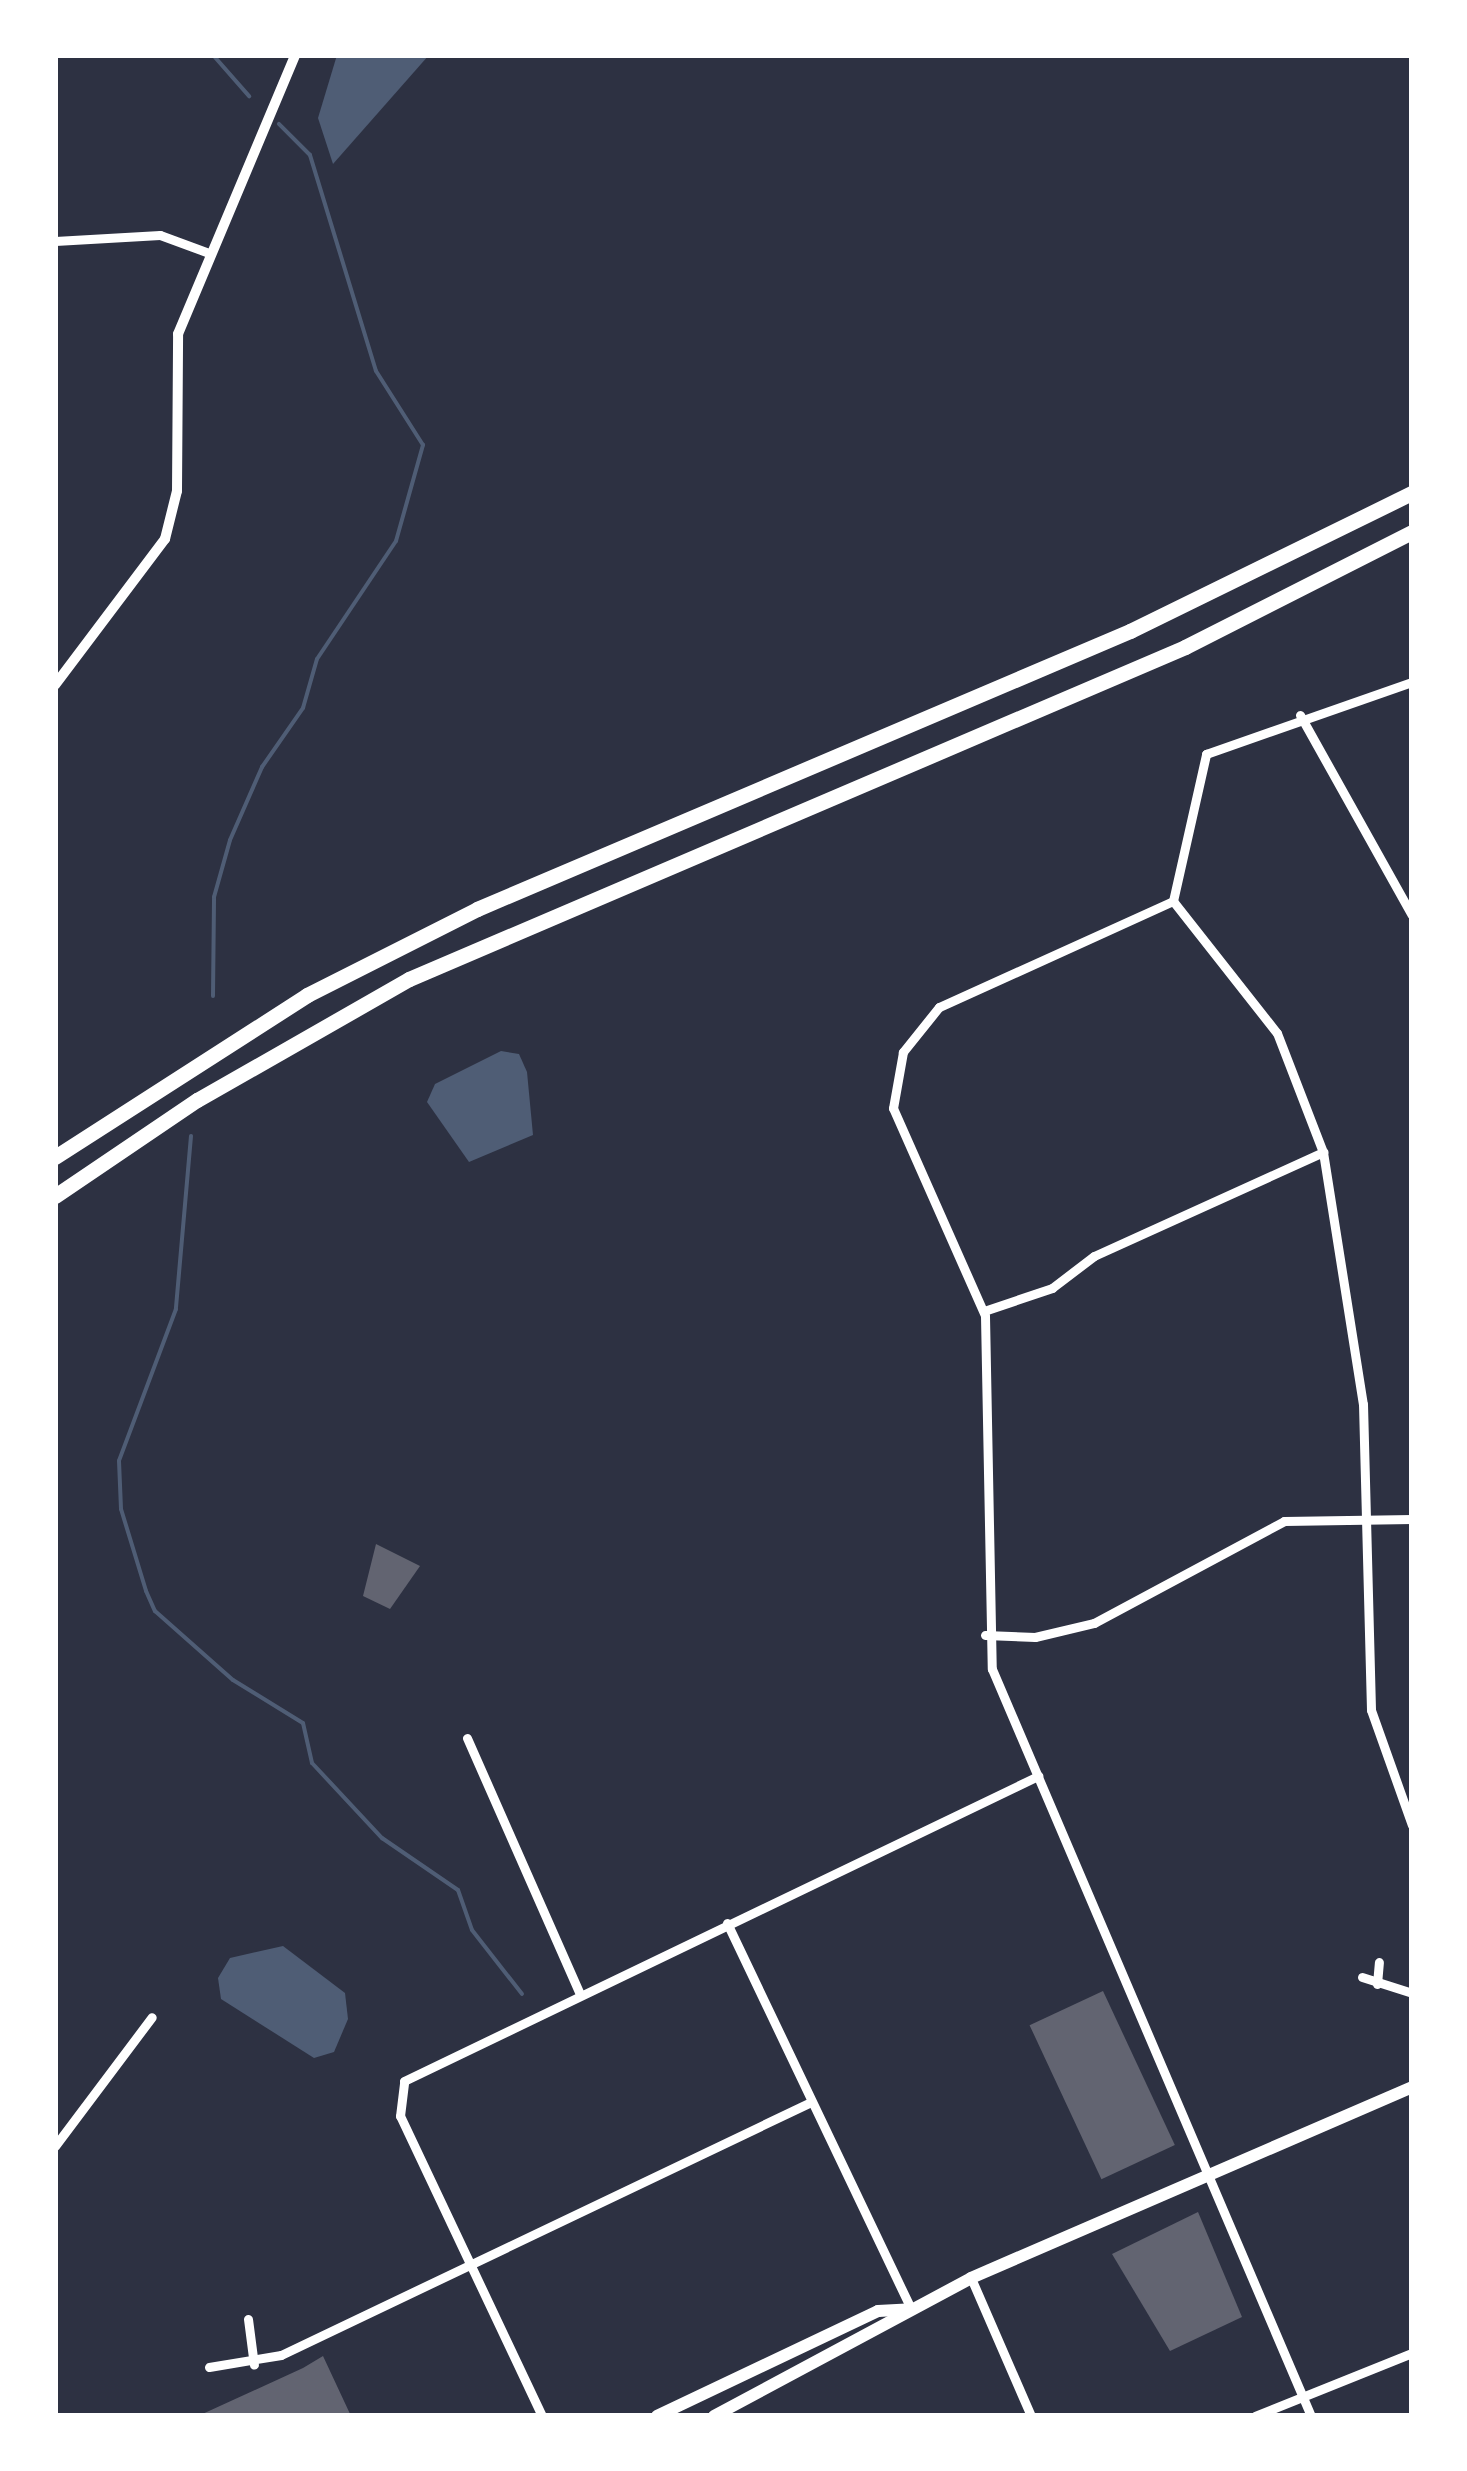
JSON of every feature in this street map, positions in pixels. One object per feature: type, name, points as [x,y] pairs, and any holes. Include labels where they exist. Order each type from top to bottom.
[{"type":"highway","points":[[55,1157],[307,995],[477,910],[1130,630],[1412,492]]},
{"type":"highway","points":[[55,1196],[196,1100],[409,979],[1152,662],[1412,532]]},
{"type":"main road","points":[[714,2416],[885,2331],[910,2309],[971,2278],[1412,2086]]},
{"type":"main road","points":[[657,2416],[878,2311],[910,2309]]},
{"type":"street","points":[[55,685],[165,539],[177,491],[175,350],[209,253],[295,55]]},
{"type":"street","points":[[55,241],[160,236],[209,253]]},
{"type":"street","points":[[1173,901],[1206,754],[1300,715],[1412,682]]},
{"type":"street","points":[[1300,715],[1412,915]]},
{"type":"street","points":[[1173,901],[1277,1033],[1323,1152],[1362,1404],[1371,1710],[1412,1825]]},
{"type":"street","points":[[1173,901],[958,994],[903,1052],[896,1129],[984,1311],[993,1474],[985,1635],[1038,1776],[1311,2416]]},
{"type":"street","points":[[984,1311],[1052,1288],[1094,1256],[1323,1152]]},
{"type":"street","points":[[985,1635],[1047,1636],[1094,1623],[1274,1524],[1412,1520]]},
{"type":"street","points":[[467,1738],[579,1992]]},
{"type":"street","points":[[542,2416],[401,2118],[397,2097],[412,2073],[1038,1776]]},
{"type":"street","points":[[727,1923],[910,2309]]},
{"type":"street","points":[[1377,1984],[1379,1962]]},
{"type":"street","points":[[1362,1977],[1412,1993]]},
{"type":"street","points":[[55,2146],[152,2017]]},
{"type":"street","points":[[210,2367],[254,2365],[810,2102]]},
{"type":"street","points":[[971,2278],[1031,2416]]},
{"type":"street","points":[[248,2319],[254,2365]]},
{"type":"street","points":[[1255,2416],[1412,2353]]},
{"type":"water","points":[[337,55],[429,55],[333,164],[318,118]]},
{"type":"water","points":[[501,1051],[519,1054],[527,1072],[533,1135],[469,1162],[427,1102],[435,1084]]},
{"type":"water","points":[[283,1946],[345,1993],[348,2019],[334,2052],[314,2058],[221,1999],[218,1978],[230,1958]]},
{"type":"building","points":[[376,1544],[420,1566],[390,1609],[363,1596]]},
{"type":"building","points":[[1103,1991],[1175,2145],[1101,2179],[1030,2025]]},
{"type":"building","points":[[1198,2212],[1242,2317],[1170,2351],[1112,2254]]},
{"type":"building","points":[[323,2356],[351,2416],[198,2416],[303,2368]]},
{"type":"waterway","points":[[213,55],[249,96]]},
{"type":"waterway","points":[[213,996],[214,897],[230,840],[262,767],[303,708],[317,659],[396,541],[423,445],[376,371],[310,155],[279,124]]},
{"type":"waterway","points":[[191,1136],[176,1309],[119,1461],[121,1509],[146,1591],[155,1611],[233,1680],[303,1723],[312,1763],[382,1838],[458,1890],[472,1930],[522,1994]]}]
